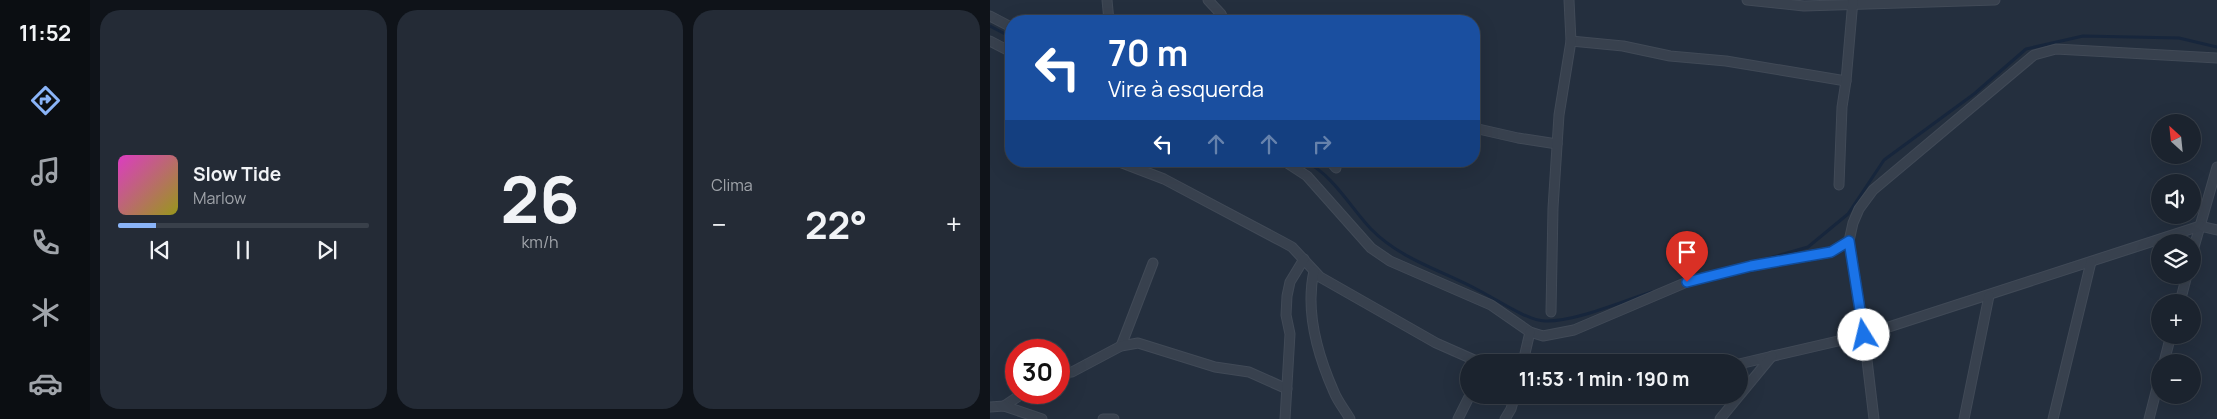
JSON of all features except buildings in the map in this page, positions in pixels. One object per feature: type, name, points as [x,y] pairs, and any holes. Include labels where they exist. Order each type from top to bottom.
[{"type":"street","points":[[1107,0],[1108,15]]},
{"type":"street","points":[[1208,0],[1221,15]]},
{"type":"street","points":[[1551,312],[1553,208],[1559,115],[1571,41],[1569,0]]},
{"type":"street","points":[[1747,0],[1804,6],[1995,0]]},
{"type":"street","points":[[1839,185],[1842,107],[1853,3]]},
{"type":"street","points":[[990,16],[1005,24]]},
{"type":"street","points":[[990,41],[1005,49]]},
{"type":"street","points":[[1571,41],[1624,46],[1670,56],[1726,61],[1846,81]]},
{"type":"street","points":[[1874,419],[1864,335],[1849,241],[1852,223],[1859,209],[1873,190],[2034,55],[2056,49],[2217,58]]},
{"type":"street","points":[[1480,129],[1557,144]]},
{"type":"street","points":[[1133,167],[1164,179],[1292,247],[1314,271],[1436,343],[1461,354]]},
{"type":"street","points":[[1293,167],[1307,176],[1371,248],[1390,261],[1491,305],[1530,332],[1543,336],[1560,334],[1687,282],[1751,266],[1831,252],[1849,241]]},
{"type":"street","points":[[2198,234],[2217,167]]},
{"type":"street","points":[[1748,362],[1864,335],[2200,226],[2217,230]]},
{"type":"street","points":[[1285,419],[1290,334],[1286,315],[1287,296],[1290,282],[1304,259]]},
{"type":"street","points":[[2053,419],[2091,262]]},
{"type":"street","points":[[1121,346],[1153,263]]},
{"type":"street","points":[[1314,271],[1309,299],[1323,369],[1334,394],[1350,419]]},
{"type":"street","points":[[1964,419],[1989,296]]},
{"type":"street","points":[[1524,354],[1530,332]]},
{"type":"street","points":[[1070,372],[1121,346],[1138,343],[1216,367],[1249,372],[1287,389]]},
{"type":"street","points":[[1720,419],[1772,356]]},
{"type":"street","points":[[1458,419],[1466,404]]},
{"type":"street","points":[[1505,419],[1511,404]]},
{"type":"street","points":[[2149,419],[2153,404]]},
{"type":"street","points":[[990,406],[1004,406],[1042,419]]},
{"type":"street","points":[[1103,419],[1114,419]]},
{"type":"waterway","points":[[990,26],[1005,34]]},
{"type":"waterway","points":[[1766,259],[1808,247],[1848,214],[1884,160],[1974,94],[2026,49],[2083,36],[2179,38],[2217,47]]},
{"type":"waterway","points":[[1315,167],[1333,183],[1371,229],[1396,249],[1512,309],[1538,320],[1570,318],[1652,292]]},
{"type":"route","points":[[1687,282],[1751,266],[1831,252],[1849,241],[1864,335]]}]
